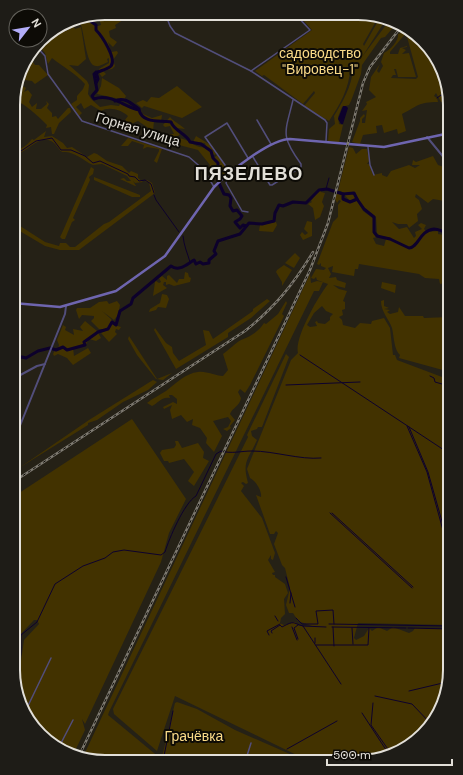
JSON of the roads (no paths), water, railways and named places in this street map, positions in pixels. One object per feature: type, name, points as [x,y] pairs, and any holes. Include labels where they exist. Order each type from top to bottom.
[{"type":"main road","points":[[20,304],[48,307],[66,306],[113,293],[162,259],[217,184],[230,172],[271,144],[286,139],[368,147],[389,147],[443,134]]},
{"type":"street","points":[[168,20],[171,28],[176,33],[251,71],[326,122],[326,143]]},
{"type":"street","points":[[251,71],[310,30],[301,20]]},
{"type":"street","name":"Горная улица","points":[[40,50],[45,56],[46,67],[44,68],[82,121],[189,157],[204,170],[214,188]]},
{"type":"street","points":[[253,157],[270,185],[301,166],[286,139],[287,121],[293,100]]},
{"type":"street","points":[[257,120],[271,144]]},
{"type":"street","points":[[248,212],[242,211],[226,183],[230,172],[214,148],[205,139],[209,134],[228,123],[249,160]]},
{"type":"street","points":[[427,137],[443,156]]},
{"type":"street","points":[[368,147],[370,165],[374,175]]},
{"type":"street","points":[[20,426],[65,314],[66,306]]},
{"type":"street","points":[[20,375],[37,366],[45,364]]},
{"type":"street","points":[[28,706],[51,658]]},
{"type":"street","points":[[61,743],[73,720]]},
{"type":"street","points":[[248,755],[251,743]]},
{"type":"waterway","points":[[91,22],[96,25],[96,30],[102,37],[112,58],[111,66],[94,74],[97,90],[92,96],[94,99],[112,99],[139,110],[144,118],[171,122],[175,128],[190,142],[201,144],[211,151],[213,158],[218,163],[218,181],[224,194],[229,195],[231,198],[230,206],[233,211],[237,210],[242,216],[235,222],[240,228],[243,225],[246,226]]},
{"type":"waterway","points":[[96,72],[98,79],[96,83]]},
{"type":"waterway","points":[[437,98],[442,95]]},
{"type":"waterway","points":[[115,101],[122,99],[139,109]]},
{"type":"waterway","points":[[20,151],[36,141],[52,138],[61,150],[71,150],[85,156],[93,163],[100,161],[128,174],[129,176],[135,177],[139,181],[145,180],[151,184],[154,193]]},
{"type":"waterway","points":[[326,189],[329,178]]},
{"type":"waterway","points":[[20,358],[26,358],[38,351],[50,348],[56,350],[63,347],[67,350],[85,345],[84,342],[98,332],[108,329],[112,322],[116,325],[120,311],[131,304],[133,298],[171,266],[174,268],[180,268],[194,260],[196,264],[200,262],[203,264],[209,263],[209,260],[216,254],[214,251],[218,241],[240,234],[249,223],[262,224],[274,221],[275,213],[279,205],[283,206],[293,202],[306,203],[319,190],[327,189],[343,194],[343,199],[350,202],[357,199],[364,209],[374,217],[374,232],[377,236],[390,239],[409,248],[415,245],[429,230],[436,229],[443,231]]},
{"type":"waterway","points":[[343,194],[354,193],[357,199]]},
{"type":"waterway","points":[[154,195],[179,232]]},
{"type":"waterway","points":[[183,236],[190,262]]},
{"type":"waterway","points":[[300,355],[443,449]]},
{"type":"waterway","points":[[430,376],[434,378],[435,382],[443,384]]},
{"type":"waterway","points":[[286,385],[360,382]]},
{"type":"waterway","points":[[407,426],[427,472],[443,530]]},
{"type":"waterway","points":[[409,427],[428,472],[443,525]]},
{"type":"waterway","points":[[20,659],[21,635],[37,622],[55,584],[83,566],[105,558],[113,552],[124,550],[161,555],[165,552],[182,513],[191,500],[196,496],[216,454],[221,451],[252,451],[269,452],[304,458],[321,458]]},
{"type":"waterway","points":[[330,513],[412,588]]},
{"type":"waterway","points":[[332,513],[413,587]]},
{"type":"waterway","points":[[286,577],[295,607]]},
{"type":"waterway","points":[[290,603],[291,593]]},
{"type":"waterway","points":[[296,618],[302,624],[318,624],[316,611],[333,610],[334,624]]},
{"type":"waterway","points":[[275,616],[278,621]]},
{"type":"waterway","points":[[272,633],[271,631],[280,625],[282,627],[289,623],[293,623],[303,626],[341,684]]},
{"type":"waterway","points":[[269,635],[267,631],[280,624]]},
{"type":"waterway","points":[[329,624],[443,626]]},
{"type":"waterway","points":[[298,625],[294,628],[298,639]]},
{"type":"waterway","points":[[303,626],[326,627]]},
{"type":"waterway","points":[[292,627],[297,640]]},
{"type":"waterway","points":[[332,627],[406,628]]},
{"type":"waterway","points":[[333,627],[334,646]]},
{"type":"waterway","points":[[352,628],[353,644]]},
{"type":"waterway","points":[[316,645],[368,645],[369,628]]},
{"type":"waterway","points":[[408,628],[443,629]]},
{"type":"waterway","points":[[315,638],[315,643]]},
{"type":"waterway","points":[[409,691],[442,683]]},
{"type":"waterway","points":[[375,696],[412,704],[427,720]]},
{"type":"waterway","points":[[373,703],[371,725],[388,750]]},
{"type":"waterway","points":[[164,755],[173,711]]},
{"type":"waterway","points":[[362,713],[386,750]]},
{"type":"waterway","points":[[287,749],[337,721]]},
{"type":"railway","points":[[81,751],[310,270],[328,223],[363,83],[370,67],[399,30]]},
{"type":"railway","points":[[20,477],[245,331],[283,295],[313,252]]},
{"type":"district","name":"ПЯЗЕЛЕВО","points":[[249,174]]},
{"type":"park label","name":"садоводство \"Вировец-1\"","points":[[320,62]]},
{"type":"park label","name":"Грачёвка","points":[[194,736]]}]
